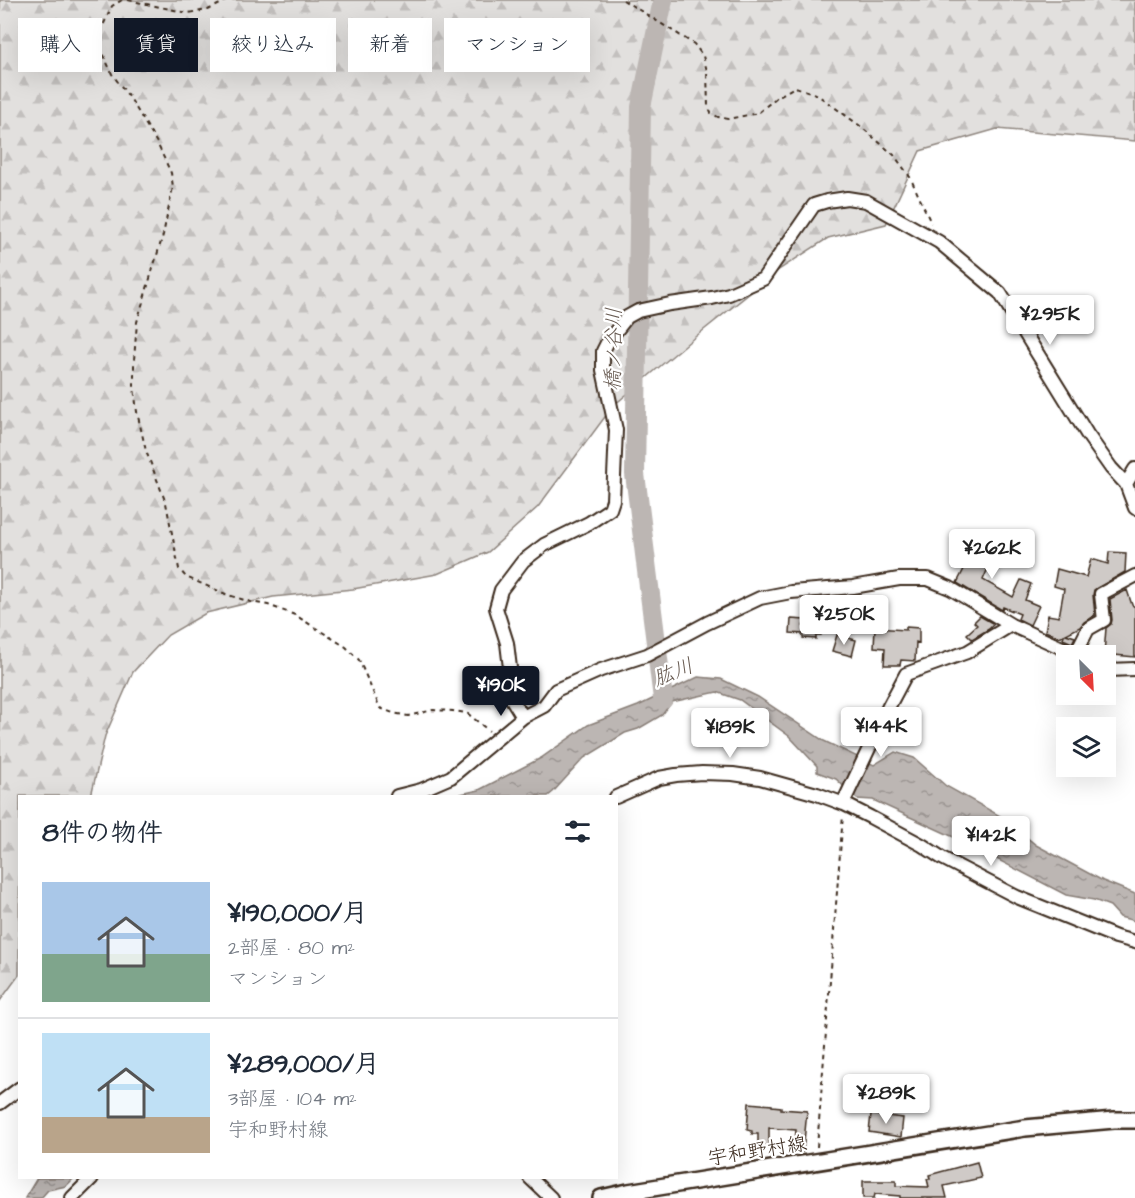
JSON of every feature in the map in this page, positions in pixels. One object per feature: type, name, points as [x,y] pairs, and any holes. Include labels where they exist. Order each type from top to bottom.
[{"type":"main road","name":"宇和野村線","points":[[601,1198],[1025,1128],[1135,1120]]},
{"type":"street","points":[[523,717],[510,696],[507,643],[496,608],[501,590],[523,561],[544,545],[589,524],[610,509],[613,500],[616,430],[603,370],[603,351],[608,341],[627,317],[638,311],[729,294],[763,279],[814,205],[847,198],[866,201],[939,242],[1000,293],[1087,434],[1111,468],[1126,484],[1135,508]]},
{"type":"street","points":[[1126,484],[1135,469]]},
{"type":"street","points":[[1082,645],[1088,629],[1104,620],[1101,594],[1135,576]]},
{"type":"street","points":[[401,795],[421,790],[451,777],[523,717],[544,706],[556,690],[601,670],[647,655],[760,598],[899,579],[928,579],[950,588],[1011,625],[1057,645]]},
{"type":"street","points":[[845,801],[906,674],[967,652],[1011,625]]},
{"type":"street","points":[[1116,670],[1135,669]]},
{"type":"street","points":[[618,795],[659,778],[702,773],[760,778],[845,801],[942,858],[1017,897],[1116,937],[1135,942]]},
{"type":"street","points":[[0,1103],[18,1090]]},
{"type":"street","points":[[72,1198],[91,1179]]},
{"type":"street","points":[[531,1179],[551,1198]]},
{"type":"path","points":[[122,0],[112,6],[101,30],[102,51],[112,74],[130,98],[157,143],[171,173],[173,187],[163,235],[137,322],[134,387],[146,451],[166,503],[179,568],[186,577],[228,595],[268,605],[295,615],[346,647],[359,660],[380,708],[408,716],[433,711],[467,712],[498,739]]},
{"type":"path","points":[[128,0],[188,13],[208,10],[228,0]]},
{"type":"path","points":[[623,0],[694,44],[703,56],[707,71],[708,107],[711,113],[718,117],[728,119],[758,112],[795,87],[816,94],[860,125],[894,155],[910,177],[939,242]]},
{"type":"path","points":[[816,1162],[845,801]]},
{"type":"green space","points":[[0,0],[1135,0],[1135,141],[997,129],[920,151],[886,224],[828,238],[780,269],[690,341],[613,406],[538,507],[488,552],[437,574],[353,589],[273,597],[206,613],[168,635],[133,672],[105,736],[91,795],[18,795],[18,976],[0,1001]]},
{"type":"water","points":[[698,677],[721,679],[758,697],[824,741],[874,765],[895,752],[914,758],[946,786],[1002,817],[1036,845],[1103,881],[1135,894],[1135,921],[1120,917],[1110,906],[1094,900],[1066,895],[958,839],[873,800],[857,799],[836,779],[817,772],[817,766],[789,736],[740,700],[717,692],[672,702],[662,715],[638,729],[625,733],[584,758],[549,795],[460,795],[479,790],[541,758],[588,725],[638,706]]},
{"type":"water","points":[[36,1179],[73,1179],[66,1186],[48,1190],[41,1198],[25,1198]]},
{"type":"building","points":[[970,532],[998,545],[983,580],[1013,597],[1021,580],[1031,584],[1025,600],[1039,606],[1030,625],[1018,619],[1020,614],[1003,607],[1002,610],[957,583],[969,559],[958,554]]},
{"type":"building","points":[[1109,552],[1126,553],[1125,572],[1094,590],[1095,615],[1080,627],[1066,634],[1075,637],[1072,643],[1063,639],[1064,635],[1059,637],[1045,631],[1048,615],[1059,617],[1064,589],[1054,586],[1057,569],[1086,577],[1091,559],[1108,564]]},
{"type":"building","points":[[1127,590],[1132,605],[1135,607],[1135,657],[1116,655],[1116,645],[1105,645],[1106,628],[1112,620],[1110,599]]},
{"type":"building","points":[[849,599],[863,602],[859,624],[845,622]]},
{"type":"building","points":[[980,616],[994,624],[972,639],[967,634],[977,625],[974,622]]},
{"type":"building","points":[[791,619],[805,620],[803,626],[822,631],[821,635],[816,635],[816,639],[803,638],[803,634],[790,633]]},
{"type":"building","points":[[906,627],[919,628],[919,643],[916,642],[915,661],[901,660],[900,665],[884,665],[885,648],[874,647],[875,628],[906,630]]},
{"type":"building","points":[[837,635],[856,640],[852,656],[832,651]]},
{"type":"building","points":[[749,1103],[807,1111],[803,1152],[794,1151],[796,1130],[769,1128],[769,1148],[758,1148],[758,1134],[752,1134],[752,1131],[747,1130]]},
{"type":"building","points":[[871,1114],[903,1118],[901,1137],[869,1132]]},
{"type":"building","points":[[977,1162],[981,1178],[944,1186],[947,1198],[900,1198],[900,1196],[875,1194],[874,1198],[863,1198],[863,1181],[896,1181],[896,1186],[929,1187],[927,1179],[930,1179],[929,1175]]},
{"type":"waterway","name":"橋ノ谷川","points":[[663,0],[641,107],[635,474],[663,699]]},
{"type":"water label","name":"肱川","points":[[673,672]]}]
